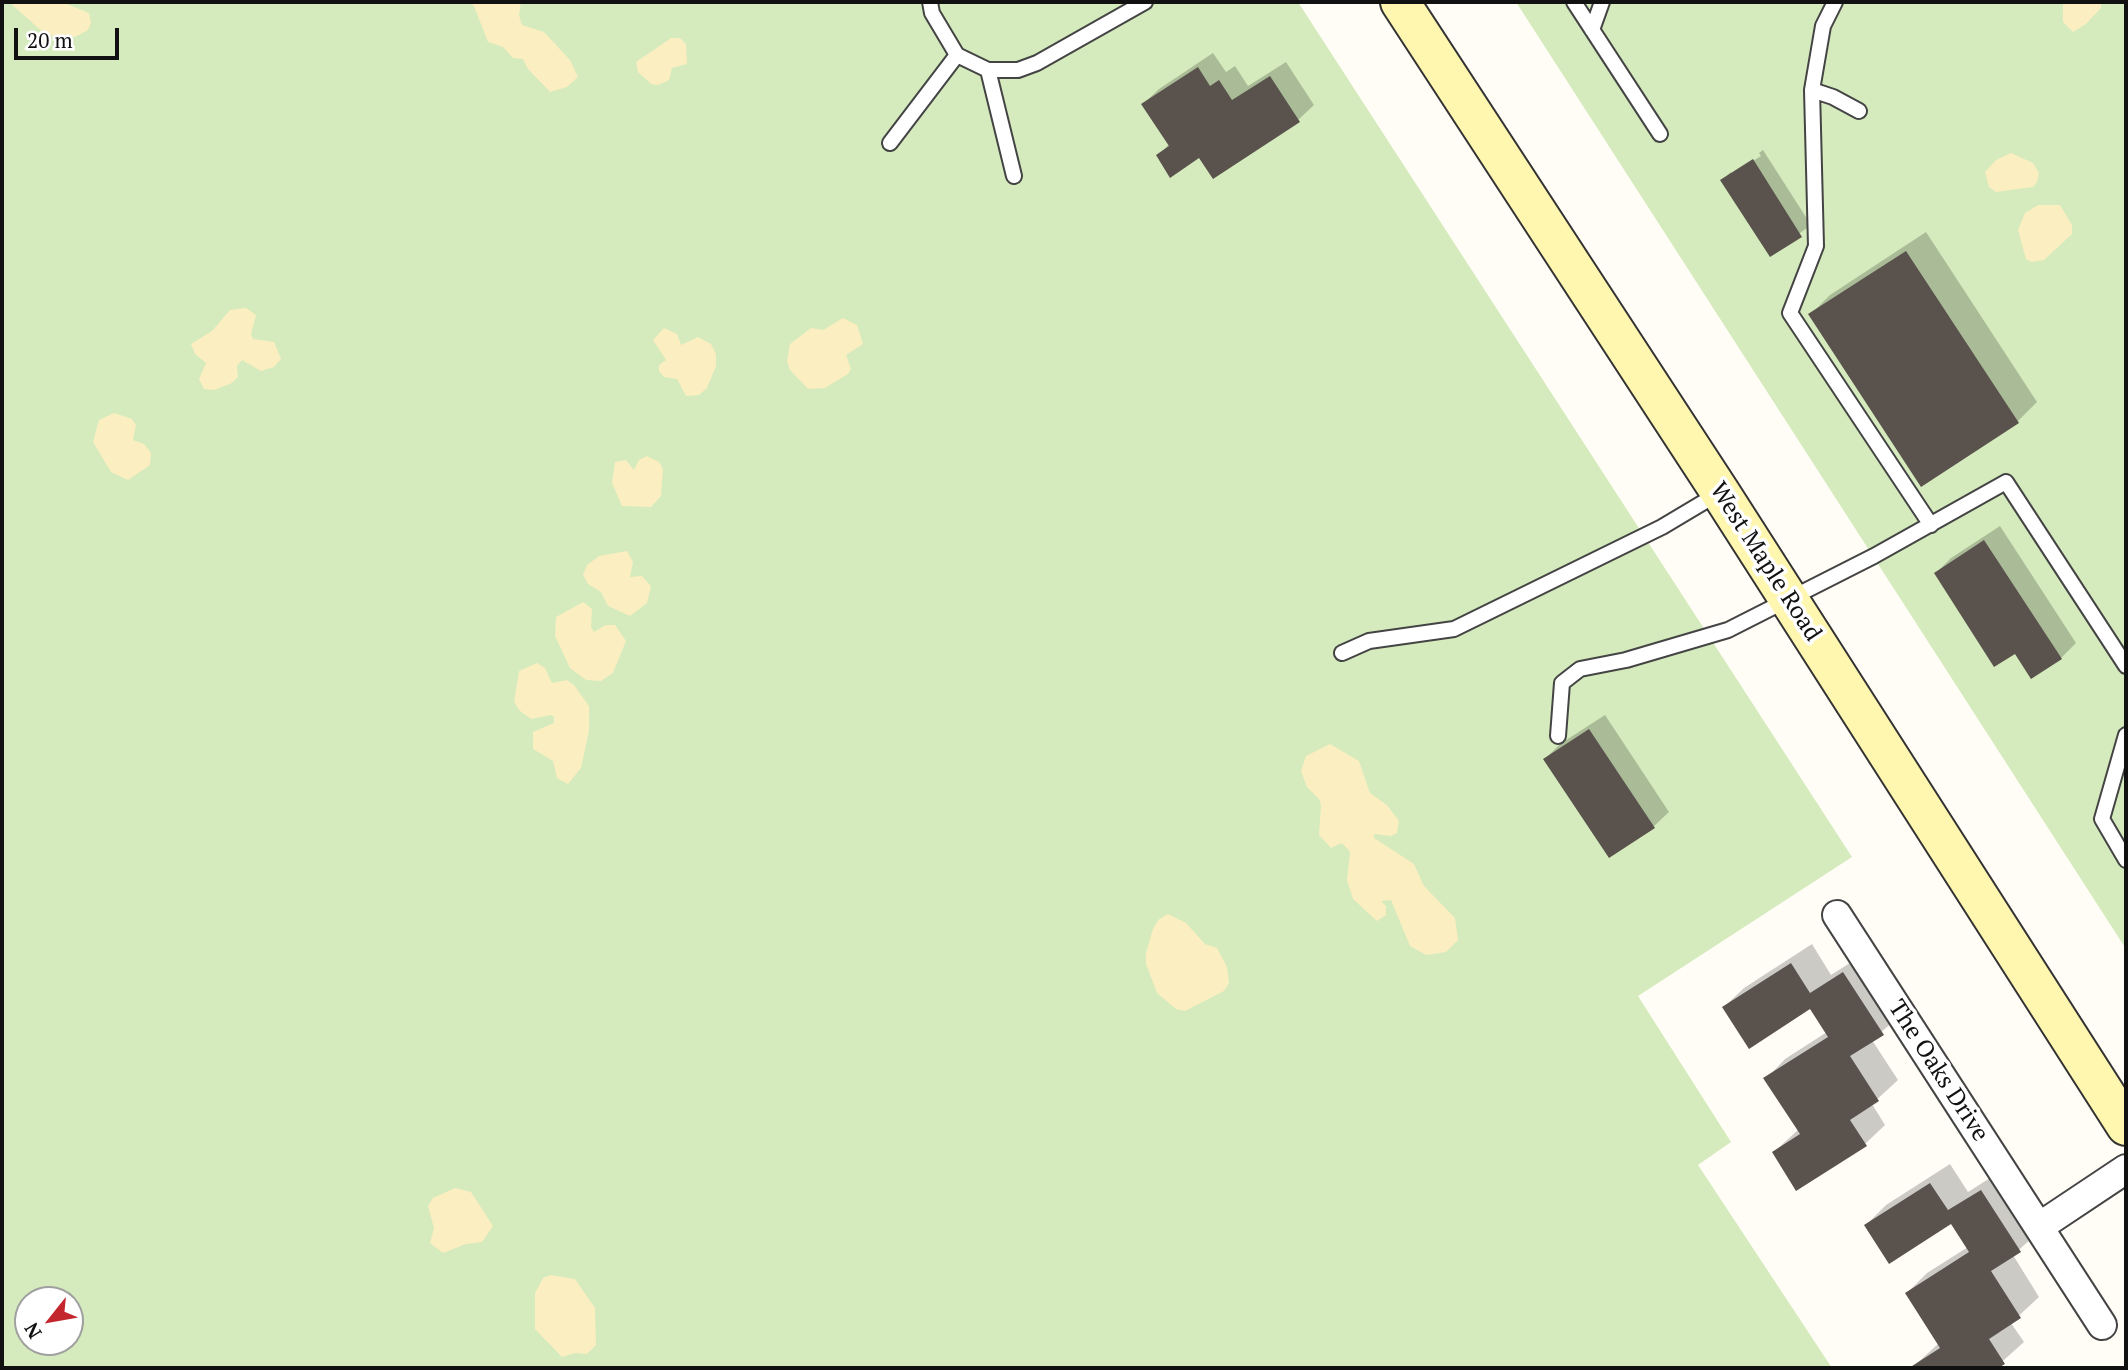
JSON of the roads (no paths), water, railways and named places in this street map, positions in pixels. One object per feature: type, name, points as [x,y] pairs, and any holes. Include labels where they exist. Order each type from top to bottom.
[{"type":"main road","name":"West Maple Road","points":[[1400,2],[1720,492],[2126,1126]]},
{"type":"street","name":"The Oaks Drive","points":[[1837,915],[2102,1325]]},
{"type":"street","points":[[2039,1227],[2126,1169]]},
{"type":"lane","points":[[930,2],[932,13],[957,55],[988,69],[1018,70],[1037,63],[1145,2]]},
{"type":"lane","points":[[1574,2],[1660,134]]},
{"type":"lane","points":[[1592,30],[1602,2]]},
{"type":"lane","points":[[1835,2],[1823,26],[1812,90],[1816,246],[1790,313],[1931,525]]},
{"type":"lane","points":[[890,143],[957,55]]},
{"type":"lane","points":[[988,69],[1014,176]]},
{"type":"lane","points":[[1812,90],[1833,97],[1859,111]]},
{"type":"lane","points":[[1558,736],[1562,683],[1580,669],[1626,660],[1728,629],[1931,525],[2006,482],[2126,666]]},
{"type":"lane","points":[[1342,653],[1369,641],[1454,629],[1662,527],[1720,492]]},
{"type":"lane","points":[[2126,735],[2102,819],[2126,860]]}]
